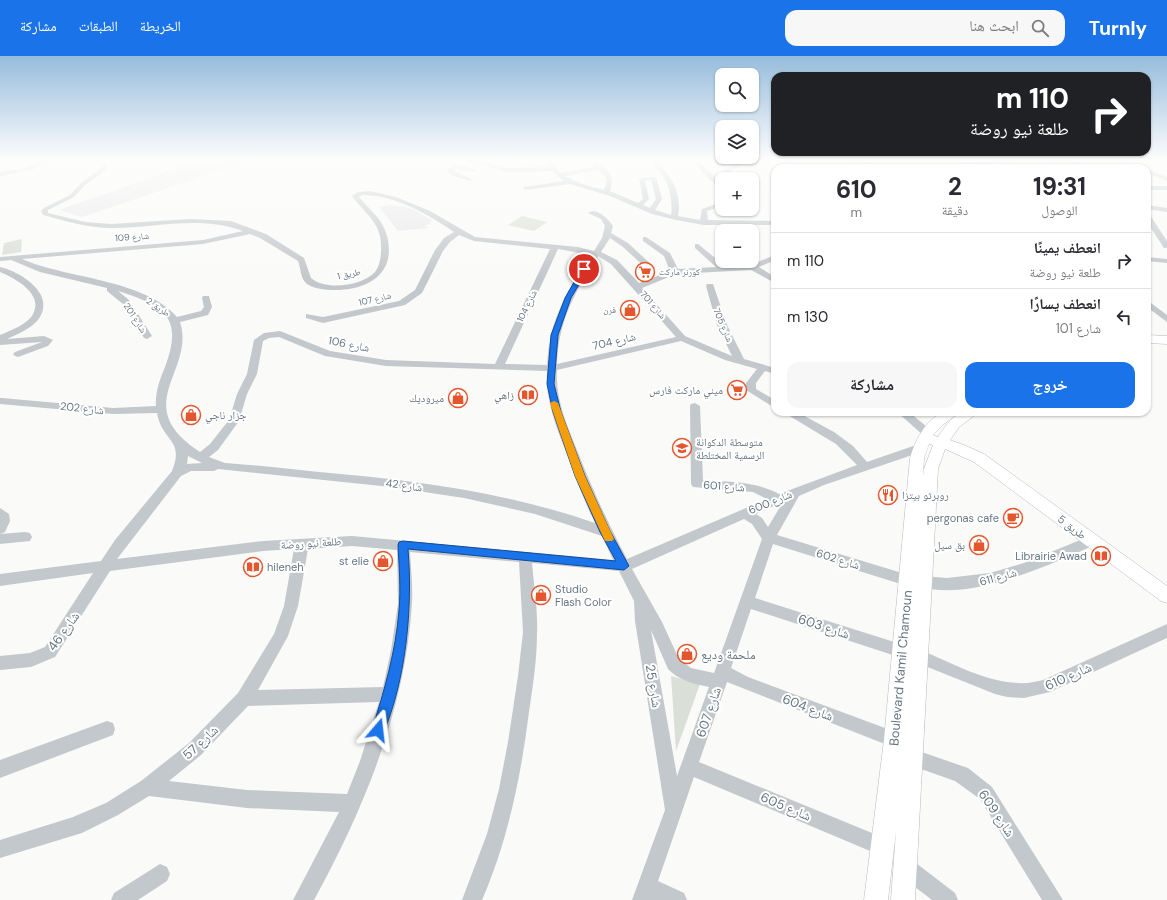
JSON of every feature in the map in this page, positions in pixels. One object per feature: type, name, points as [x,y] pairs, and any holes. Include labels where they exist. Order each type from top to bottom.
[{"type":"main road","points":[[1151,334],[1167,335]]},
{"type":"main road","points":[[1151,339],[1167,340]]},
{"type":"main road","points":[[930,442],[934,423],[951,416],[980,458]]},
{"type":"main road","name":"Boulevard Kamil Chamoun","points":[[903,900],[913,758],[911,654],[915,581],[931,469],[930,442],[951,416]]},
{"type":"main road","points":[[930,442],[959,448],[980,458],[997,472]]},
{"type":"main road","points":[[930,442],[997,472]]},
{"type":"main road","name":"طريق 5","points":[[997,472],[1167,596]]},
{"type":"main road","name":"Boulevard Kamil Chamoun","points":[[876,900],[895,740],[911,654]]},
{"type":"street","name":"طريق 1","points":[[67,198],[46,209],[44,212],[45,214],[96,225],[124,227],[211,221],[233,224],[252,231],[301,260],[304,264],[307,279],[311,283],[333,288],[363,283],[375,276],[382,266],[384,250],[382,230],[373,215],[356,198]]},
{"type":"street","name":"طريق 1","points":[[391,198],[436,216],[458,233],[484,241],[578,249],[597,253],[614,262],[637,287]]},
{"type":"street","points":[[621,198],[651,211],[674,218],[704,223],[771,223]]},
{"type":"street","points":[[638,206],[646,198]]},
{"type":"street","points":[[651,211],[659,198]]},
{"type":"street","points":[[674,198],[676,205],[674,218]]},
{"type":"street","points":[[704,223],[704,210],[715,206]]},
{"type":"street","points":[[1151,208],[1167,210]]},
{"type":"street","points":[[592,213],[604,218],[609,226],[608,234],[634,250],[651,268]]},
{"type":"street","points":[[1151,223],[1167,246]]},
{"type":"street","name":"شارع 109","points":[[0,259],[203,242],[252,231]]},
{"type":"street","points":[[1151,231],[1157,232]]},
{"type":"street","name":"شارع 107","points":[[309,316],[323,320],[402,303],[419,291],[439,250],[447,240],[458,233]]},
{"type":"street","name":"شارع 25","points":[[608,234],[597,253],[584,269],[566,303],[555,335],[550,384],[561,424],[580,476],[605,532],[641,601],[642,621],[674,811]]},
{"type":"street","points":[[646,239],[667,255],[675,272]]},
{"type":"street","points":[[698,246],[715,262]]},
{"type":"street","name":"شارع 104","points":[[499,366],[554,247]]},
{"type":"street","name":"طريق 2","points":[[12,258],[45,271],[104,285],[148,299],[167,311],[175,320],[178,330],[175,351],[163,386],[161,397],[163,420],[169,432],[181,445],[200,458]]},
{"type":"street","name":"شارع 701","points":[[759,262],[771,258]]},
{"type":"street","points":[[1151,260],[1167,262]]},
{"type":"street","name":"شارع 701","points":[[722,268],[675,272],[637,287],[682,338],[716,354],[771,370]]},
{"type":"street","points":[[757,268],[771,278]]},
{"type":"street","points":[[0,269],[10,272],[26,283],[35,291],[39,300],[38,312],[33,319],[16,331],[0,338]]},
{"type":"street","name":"شارع 201","points":[[104,285],[126,302],[147,336]]},
{"type":"street","name":"شارع 705","points":[[710,286],[722,325],[740,362]]},
{"type":"street","points":[[175,320],[205,313],[208,307],[206,298]]},
{"type":"street","points":[[1151,306],[1167,319]]},
{"type":"street","name":"شارع 106","points":[[200,458],[214,447],[234,421],[242,394],[252,374],[259,340],[267,334],[280,334],[328,354],[360,360],[456,366],[552,368]]},
{"type":"street","name":"شارع 704","points":[[552,368],[682,338]]},
{"type":"street","points":[[0,342],[48,340],[44,344],[18,354]]},
{"type":"street","points":[[763,368],[751,383],[751,390],[771,402]]},
{"type":"street","name":"شارع 202","points":[[2,402],[113,411],[161,409]]},
{"type":"street","name":"شارع 601","points":[[695,406],[696,484],[753,488],[762,490],[778,499]]},
{"type":"street","points":[[796,416],[838,438],[852,451],[864,466]]},
{"type":"street","points":[[906,416],[930,442]]},
{"type":"street","name":"شارع 600","points":[[624,566],[795,492],[930,442]]},
{"type":"street","points":[[177,473],[183,458],[181,445]]},
{"type":"street","name":"شارع 42","points":[[200,458],[224,467],[380,482],[489,498],[559,515],[605,532]]},
{"type":"street","points":[[177,473],[185,468],[194,466],[224,467]]},
{"type":"street","name":"شارع 46","points":[[0,663],[31,660],[50,652],[120,544],[177,473]]},
{"type":"street","name":"شارع 607","points":[[649,894],[674,811],[769,538],[795,492]]},
{"type":"street","points":[[0,513],[4,517],[4,521],[0,529]]},
{"type":"street","points":[[745,513],[757,521],[769,538]]},
{"type":"street","points":[[0,540],[24,537]]},
{"type":"street","name":"شارع 602","points":[[769,538],[915,581]]},
{"type":"street","name":"طلعة نيو روضة","points":[[0,580],[104,568],[218,552],[302,543],[352,541],[624,566]]},
{"type":"street","name":"شارع 611","points":[[915,581],[943,585],[964,584],[1007,576],[1090,541]]},
{"type":"street","name":"شارع 57","points":[[0,849],[94,818],[147,787],[195,749],[244,698],[281,636],[291,606],[302,543]]},
{"type":"street","points":[[303,900],[316,878],[352,803],[369,760],[394,677],[404,611],[405,578],[403,545]]},
{"type":"street","points":[[472,900],[479,886],[499,825],[513,766],[528,666],[530,631],[525,557]]},
{"type":"street","name":"شارع 604","points":[[641,601],[652,618],[673,664],[677,669],[691,675],[721,676],[743,682],[895,740]]},
{"type":"street","name":"شارع 603","points":[[747,602],[911,654]]},
{"type":"street","name":"شارع 610","points":[[911,654],[997,687],[1015,691],[1030,691],[1044,687],[1167,631]]},
{"type":"street","points":[[244,698],[389,694]]},
{"type":"street","points":[[0,769],[107,729]]},
{"type":"street","name":"شارع 609","points":[[913,758],[961,773],[978,785],[986,793],[1053,900]]},
{"type":"street","name":"شارع 605","points":[[690,766],[882,847]]},
{"type":"street","points":[[147,787],[248,799],[352,803]]},
{"type":"street","points":[[905,867],[948,900]]},
{"type":"street","points":[[121,900],[160,874]]},
{"type":"street","points":[[649,894],[677,900]]},
{"type":"shaded area","points":[[92,198],[137,198],[82,217],[59,210]]},
{"type":"shaded area","points":[[391,205],[411,208],[433,221],[429,222],[431,224],[424,225],[428,228],[398,231],[379,207]]},
{"type":"shaded area","points":[[522,216],[547,222],[534,231],[508,225]]},
{"type":"shaded area","points":[[22,239],[21,252],[2,255],[4,243]]},
{"type":"shaded area","points":[[671,676],[700,684],[676,751]]},
{"type":"slow traffic","points":[[554,403],[580,476],[609,539]]},
{"type":"place","name":"كورنر ماركت","points":[[645,272]]},
{"type":"place","name":"فرن","points":[[630,310]]},
{"type":"place","name":"ميني ماركت فارس","points":[[737,390]]},
{"type":"place","name":"زاهي","points":[[528,395]]},
{"type":"place","name":"ميروديك","points":[[458,398]]},
{"type":"place","name":"جزار ناجي","points":[[191,415]]},
{"type":"place","name":"متوسطة الدكوانة الرسمية المختلطة","points":[[682,448]]},
{"type":"place","name":"روبرتو بيتزا","points":[[888,495]]},
{"type":"place","name":"pergonas cafe","points":[[1013,518]]},
{"type":"place","name":"بق سيل","points":[[979,545]]},
{"type":"place","name":"Librairie Awad","points":[[1101,556]]},
{"type":"place","name":"st elie","points":[[383,561]]},
{"type":"place","name":"hileneh","points":[[253,567]]},
{"type":"place","name":"Studio Flash Color","points":[[541,595]]},
{"type":"place","name":"ملحمة وديع","points":[[687,654]]},
{"type":"route","points":[[378,730],[394,677],[404,611],[405,578],[403,545],[482,551],[525,557],[624,566],[605,532],[580,476],[557,412],[550,384],[553,348],[559,320],[568,298],[584,269]]}]
